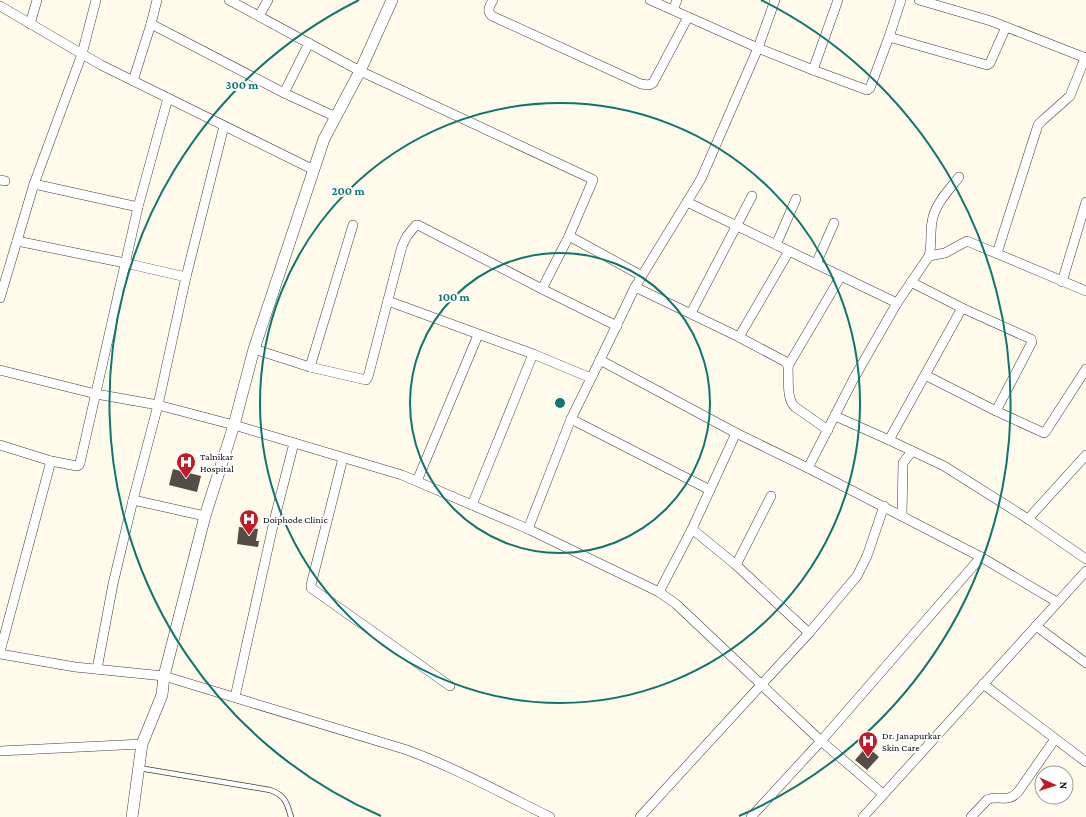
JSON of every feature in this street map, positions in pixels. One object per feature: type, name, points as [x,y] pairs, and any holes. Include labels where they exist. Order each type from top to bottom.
[{"type":"street","points":[[30,24],[37,0]]},
{"type":"street","points":[[0,298],[34,184],[82,54],[96,0]]},
{"type":"street","points":[[133,81],[157,0]]},
{"type":"street","points":[[229,0],[360,71],[592,179],[593,180],[568,236],[542,289]]},
{"type":"street","points":[[259,16],[268,0]]},
{"type":"street","points":[[132,817],[142,744],[162,695],[164,676],[205,516],[234,425],[254,349],[324,139],[360,71],[392,0]]},
{"type":"street","points":[[493,0],[489,10],[492,16],[641,84],[648,85],[652,83],[688,17]]},
{"type":"street","points":[[650,0],[758,48],[865,90],[870,88],[901,0]]},
{"type":"street","points":[[673,10],[677,0]]},
{"type":"street","points":[[528,529],[571,419],[635,287],[701,179],[758,48],[775,0]]},
{"type":"street","points":[[813,70],[838,0]]},
{"type":"street","points":[[919,0],[975,16],[1085,58],[1070,96],[1038,125],[997,253]]},
{"type":"street","points":[[0,6],[102,65],[314,170]]},
{"type":"street","points":[[151,24],[284,93],[336,117]]},
{"type":"street","points":[[889,37],[987,65],[990,63],[1006,27]]},
{"type":"street","points":[[284,93],[309,43]]},
{"type":"street","points":[[0,445],[51,461],[76,466],[80,464],[138,207],[168,98]]},
{"type":"street","points":[[97,669],[113,584],[158,404],[186,277],[224,126]]},
{"type":"street","points":[[808,468],[853,380],[897,303],[929,256],[931,246],[931,223],[935,212],[959,177]]},
{"type":"street","points":[[34,184],[138,207]]},
{"type":"street","points":[[691,313],[752,196]]},
{"type":"street","points":[[776,245],[796,199]]},
{"type":"street","points":[[687,202],[897,303]]},
{"type":"street","points":[[1062,282],[1086,202]]},
{"type":"street","points":[[816,264],[834,223]]},
{"type":"street","points":[[310,367],[354,225]]},
{"type":"street","points":[[254,349],[310,367],[366,380],[402,246],[408,236],[418,225],[617,326]]},
{"type":"street","points":[[568,236],[642,276]]},
{"type":"street","points":[[17,241],[186,277]]},
{"type":"street","points":[[929,256],[944,253],[968,241],[1086,292]]},
{"type":"street","points":[[739,337],[789,251]]},
{"type":"street","points":[[828,430],[791,403],[789,397],[788,366],[841,276]]},
{"type":"street","points":[[911,282],[962,308],[1031,338],[1032,340],[996,411]]},
{"type":"street","points":[[635,287],[739,337],[784,361],[788,366]]},
{"type":"street","points":[[388,301],[533,354],[591,378]]},
{"type":"street","points":[[889,440],[962,308]]},
{"type":"street","points":[[416,481],[478,335]]},
{"type":"street","points":[[472,505],[533,354]]},
{"type":"street","points":[[600,360],[736,433],[981,556],[1057,602]]},
{"type":"street","points":[[925,375],[996,411],[1045,432],[1086,369]]},
{"type":"street","points":[[0,370],[96,394],[158,404],[402,475],[528,529],[659,592],[676,604],[821,741],[883,794]]},
{"type":"street","points":[[835,416],[944,466],[1028,519],[1086,559]]},
{"type":"street","points":[[571,419],[710,490]]},
{"type":"street","points":[[659,592],[692,529],[736,433]]},
{"type":"street","points":[[235,697],[274,521],[294,443]]},
{"type":"street","points":[[902,516],[903,462],[912,451]]},
{"type":"street","points":[[1028,519],[1086,455]]},
{"type":"street","points":[[343,458],[311,587],[450,686]]},
{"type":"street","points":[[51,461],[0,653],[97,669],[164,676],[235,697],[407,750],[431,759],[550,817]]},
{"type":"street","points":[[736,565],[771,496]]},
{"type":"street","points":[[133,500],[205,516]]},
{"type":"street","points":[[640,817],[809,633],[857,576],[884,506]]},
{"type":"street","points":[[692,529],[736,565],[809,633]]},
{"type":"street","points":[[751,817],[821,741],[981,556]]},
{"type":"street","points":[[863,817],[1086,571]]},
{"type":"street","points":[[1036,626],[1086,663]]},
{"type":"street","points":[[984,684],[1055,739],[1085,759]]},
{"type":"street","points":[[971,817],[990,798],[1008,798],[1012,797],[1018,792],[1055,739]]},
{"type":"street","points":[[0,751],[142,744]]},
{"type":"lane","points":[[139,768],[277,792],[287,802],[291,817]]},
{"type":"building","points":[[173,469],[201,476],[197,492],[169,485]]},
{"type":"building","points":[[239,527],[258,529],[256,541],[259,541],[258,547],[237,544]]},
{"type":"building","points":[[867,746],[879,757],[867,770],[855,760]]},
{"type":"place","name":"Talnikar Hospital","points":[[186,479]]},
{"type":"place","name":"Doiphode Clinic","points":[[249,536]]},
{"type":"place","name":"Dr. Janapurkar Skin Care","points":[[868,758]]}]
